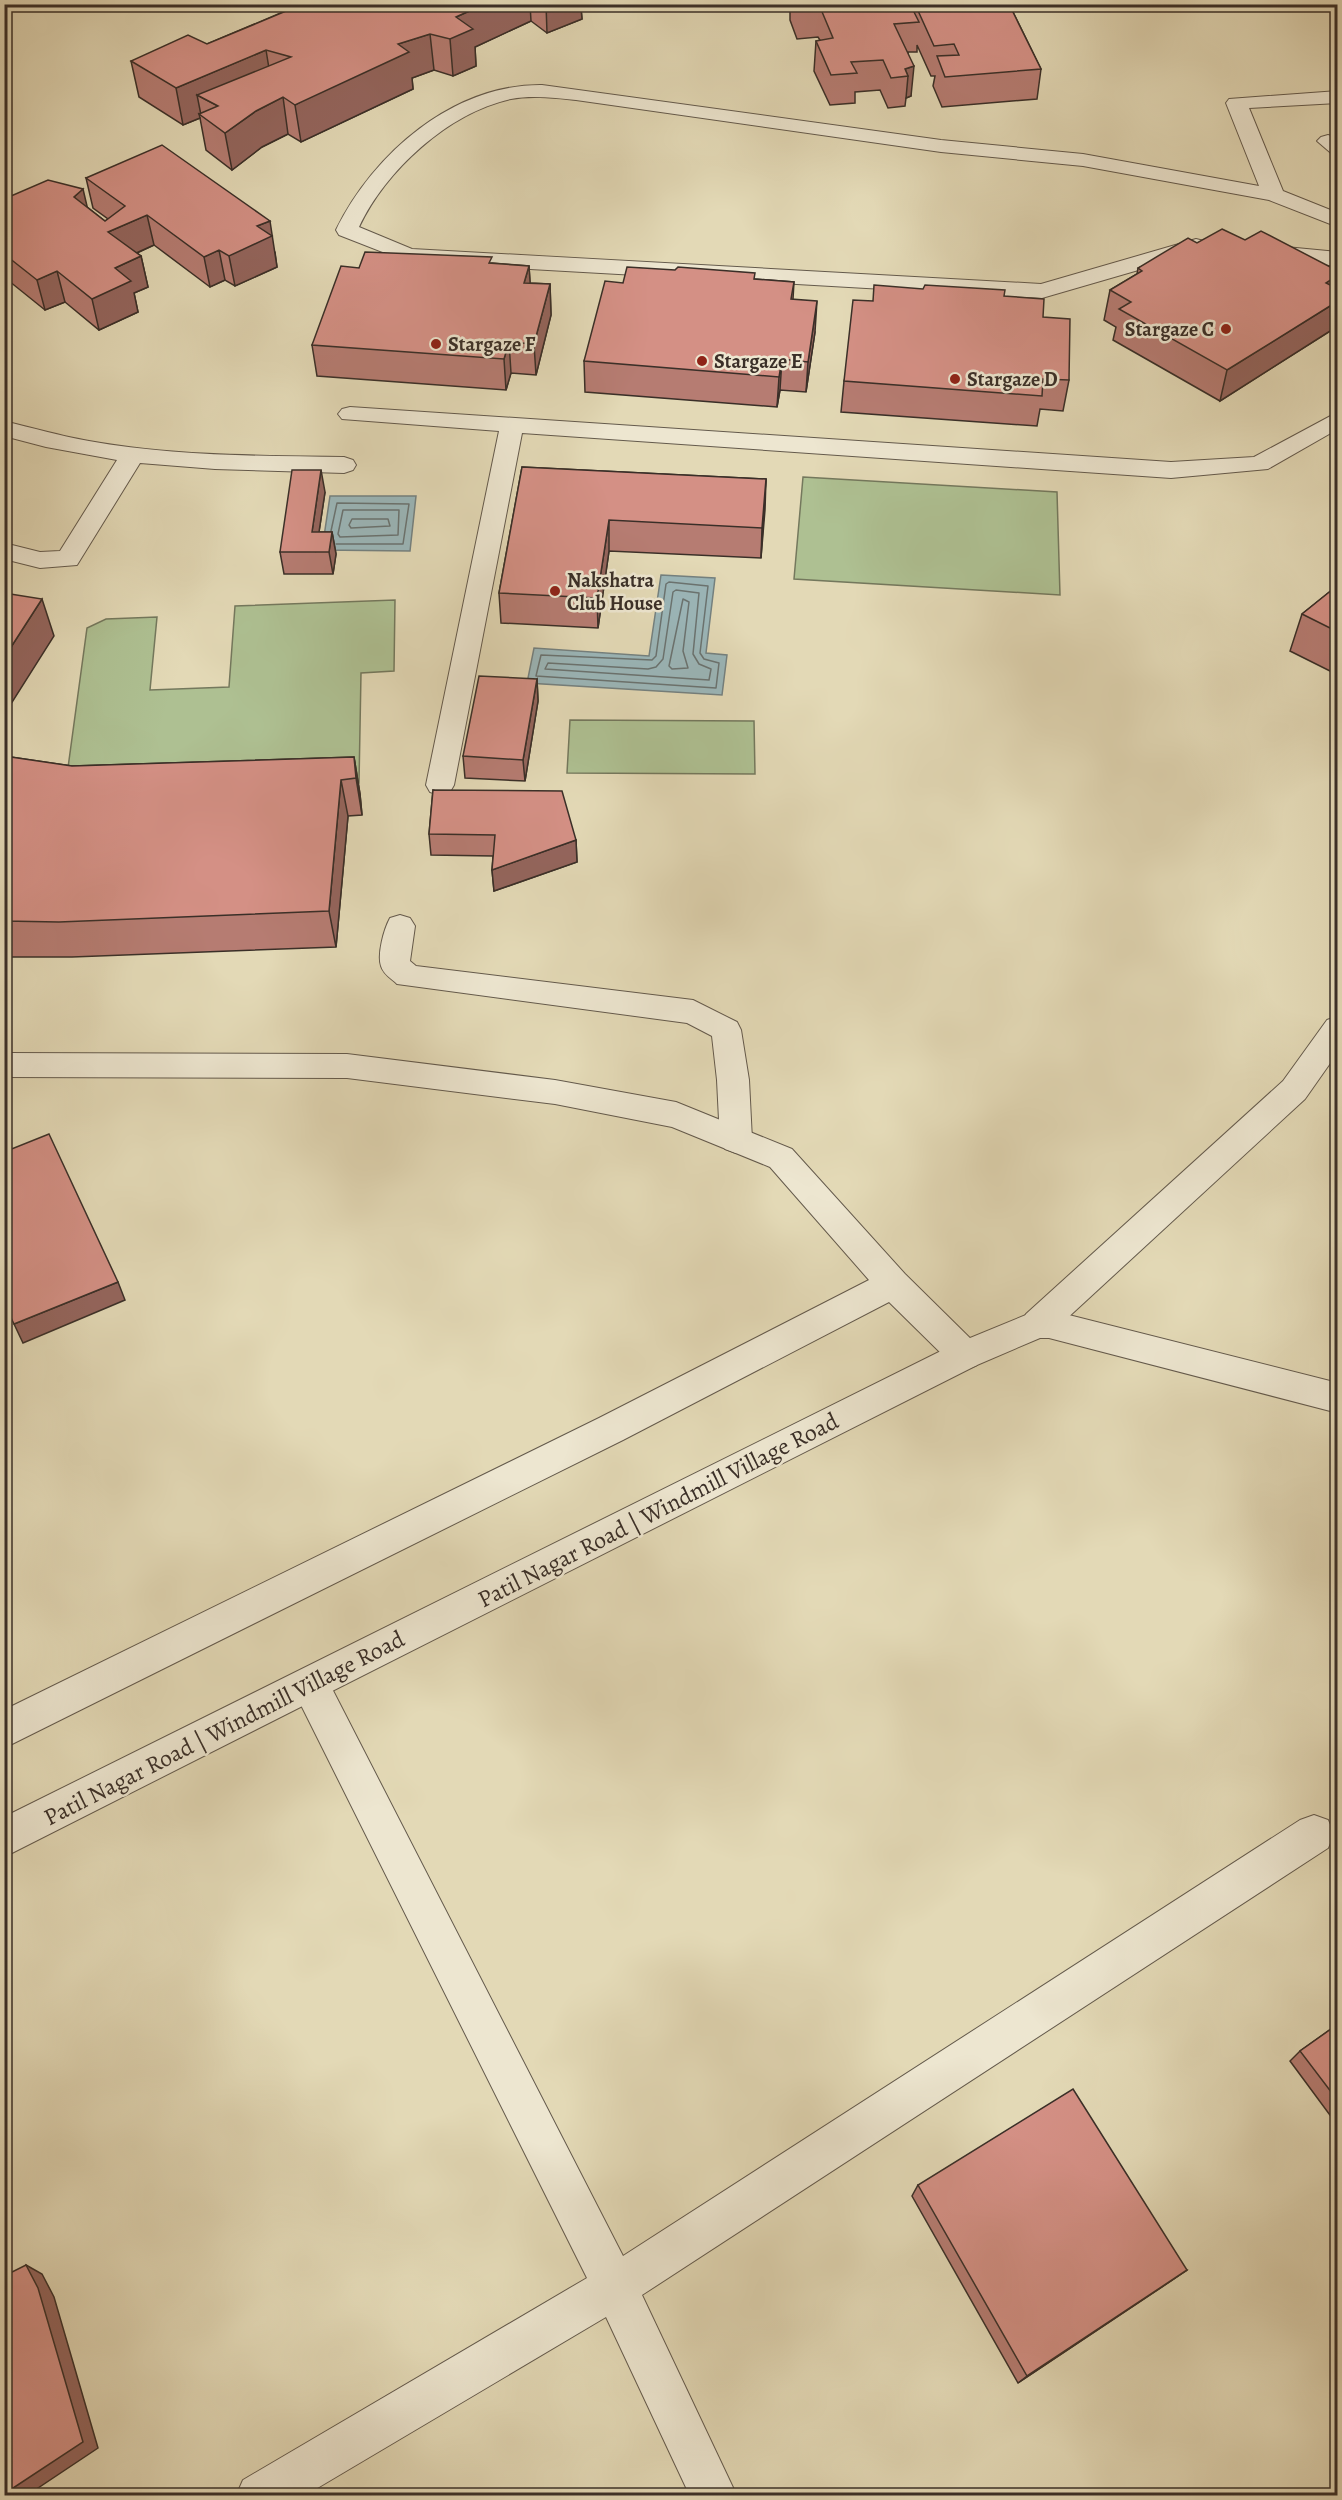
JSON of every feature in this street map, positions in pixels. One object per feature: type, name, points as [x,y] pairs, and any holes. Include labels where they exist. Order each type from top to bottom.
[{"type":"street","points":[[1338,221],[1274,195],[1083,160],[941,146],[576,94],[532,91],[505,94],[472,106],[437,124],[393,164],[353,212],[347,230],[408,255],[1042,291],[1206,243],[1338,259]]},
{"type":"street","points":[[1274,195],[1236,103],[1338,97]]},
{"type":"street","points":[[350,414],[1171,470],[1259,464],[1338,419]]},
{"type":"street","points":[[440,785],[512,425]]},
{"type":"street","points":[[8,435],[103,453],[132,456],[344,465]]},
{"type":"street","points":[[4,551],[40,560],[68,559],[132,456]]},
{"type":"street","points":[[399,926],[395,964],[408,976],[693,1012],[726,1029],[734,1080],[736,1140]]},
{"type":"street","points":[[1038,1324],[1294,1090],[1338,1028]]},
{"type":"street","points":[[4,1065],[347,1066],[555,1092],[676,1115],[781,1158],[892,1284],[965,1355]]},
{"type":"street","points":[[4,1730],[611,1429],[892,1284]]},
{"type":"street","points":[[1038,1324],[1049,1324],[1338,1398]]},
{"type":"street","name":"Patil Nagar Road | Windmill Village Road","points":[[4,1838],[311,1686],[965,1355],[1038,1324]]},
{"type":"street","points":[[311,1686],[615,2287],[714,2496]]},
{"type":"street","points":[[259,2496],[615,2287],[1314,1834]]},
{"type":"green space","points":[[803,477],[1057,492],[1060,595],[794,579]]},
{"type":"green space","points":[[395,600],[394,671],[361,673],[359,783],[64,797],[87,628],[106,619],[157,617],[150,690],[229,687],[235,606]]},
{"type":"green space","points":[[570,720],[754,721],[755,774],[567,773]]},
{"type":"water","points":[[330,496],[416,496],[410,551],[322,550]]},
{"type":"water","points":[[661,575],[715,578],[706,653],[727,655],[722,695],[527,683],[534,648],[649,656]]},
{"type":"building","points":[[291,4],[485,4],[456,17],[473,29],[450,39],[430,34],[398,44],[409,52],[295,105],[283,97],[256,111],[225,133],[199,114],[218,106],[197,95],[291,57],[266,50],[176,88],[131,61],[188,35],[207,44],[296,7]]},
{"type":"building","points":[[797,4],[886,4],[888,8],[911,6],[919,22],[894,24],[914,66],[905,69],[908,76],[891,78],[883,60],[851,62],[857,73],[831,75],[816,41],[833,38],[820,7],[799,9]]},
{"type":"building","points":[[915,4],[1009,4],[1041,69],[945,77],[937,56],[959,55],[954,44],[934,46]]},
{"type":"building","points":[[162,145],[270,221],[257,226],[272,236],[229,256],[219,250],[204,257],[147,215],[108,232],[141,256],[115,268],[131,281],[92,299],[57,271],[37,280],[4,254],[4,199],[48,180],[83,189],[74,197],[105,221],[125,206],[86,178]]},
{"type":"building","name":"Stargaze C","points":[[1222,229],[1245,240],[1261,231],[1338,271],[1338,275],[1326,283],[1338,289],[1338,301],[1227,370],[1119,309],[1131,302],[1110,290],[1142,271],[1138,268],[1188,238],[1197,243]]},
{"type":"building","name":"Stargaze F","points":[[365,252],[492,257],[489,263],[529,266],[524,283],[550,284],[534,344],[509,342],[504,359],[312,345],[341,266],[359,268]]},
{"type":"building","name":"Stargaze E","points":[[627,267],[675,270],[678,267],[755,273],[754,279],[794,282],[791,299],[817,301],[808,362],[782,359],[779,377],[584,361],[605,281],[623,283]]},
{"type":"building","name":"Stargaze D","points":[[874,285],[923,289],[925,285],[1005,290],[1004,296],[1044,299],[1043,317],[1070,319],[1069,380],[1043,379],[1042,396],[844,381],[853,300],[873,301]]},
{"type":"building","points":[[522,467],[766,479],[762,528],[609,520],[597,598],[499,593]]},
{"type":"building","points":[[292,470],[321,470],[312,532],[332,532],[329,552],[280,552]]},
{"type":"building","points":[[1338,585],[1338,632],[1302,614]]},
{"type":"building","points":[[4,593],[42,599],[4,658]]},
{"type":"building","points":[[479,676],[537,679],[523,760],[463,756]]},
{"type":"building","points":[[4,756],[72,766],[354,757],[356,778],[341,780],[329,911],[59,922],[4,921]]},
{"type":"building","points":[[433,790],[562,791],[576,840],[492,870],[495,835],[429,834]]},
{"type":"building","points":[[49,1134],[118,1282],[14,1324],[4,1303],[4,1152]]},
{"type":"building","points":[[1338,2024],[1338,2101],[1300,2051]]},
{"type":"building","points":[[1073,2089],[1187,2270],[1027,2376],[918,2185]]},
{"type":"building","points":[[26,2265],[38,2288],[83,2442],[4,2494],[4,2276]]},
{"type":"place","name":"Stargaze C","points":[[1226,329]]},
{"type":"place","name":"Stargaze F","points":[[436,344]]},
{"type":"place","name":"Stargaze E","points":[[702,361]]},
{"type":"place","name":"Stargaze D","points":[[955,379]]},
{"type":"place","name":"Nakshatra Club House","points":[[555,591]]}]
